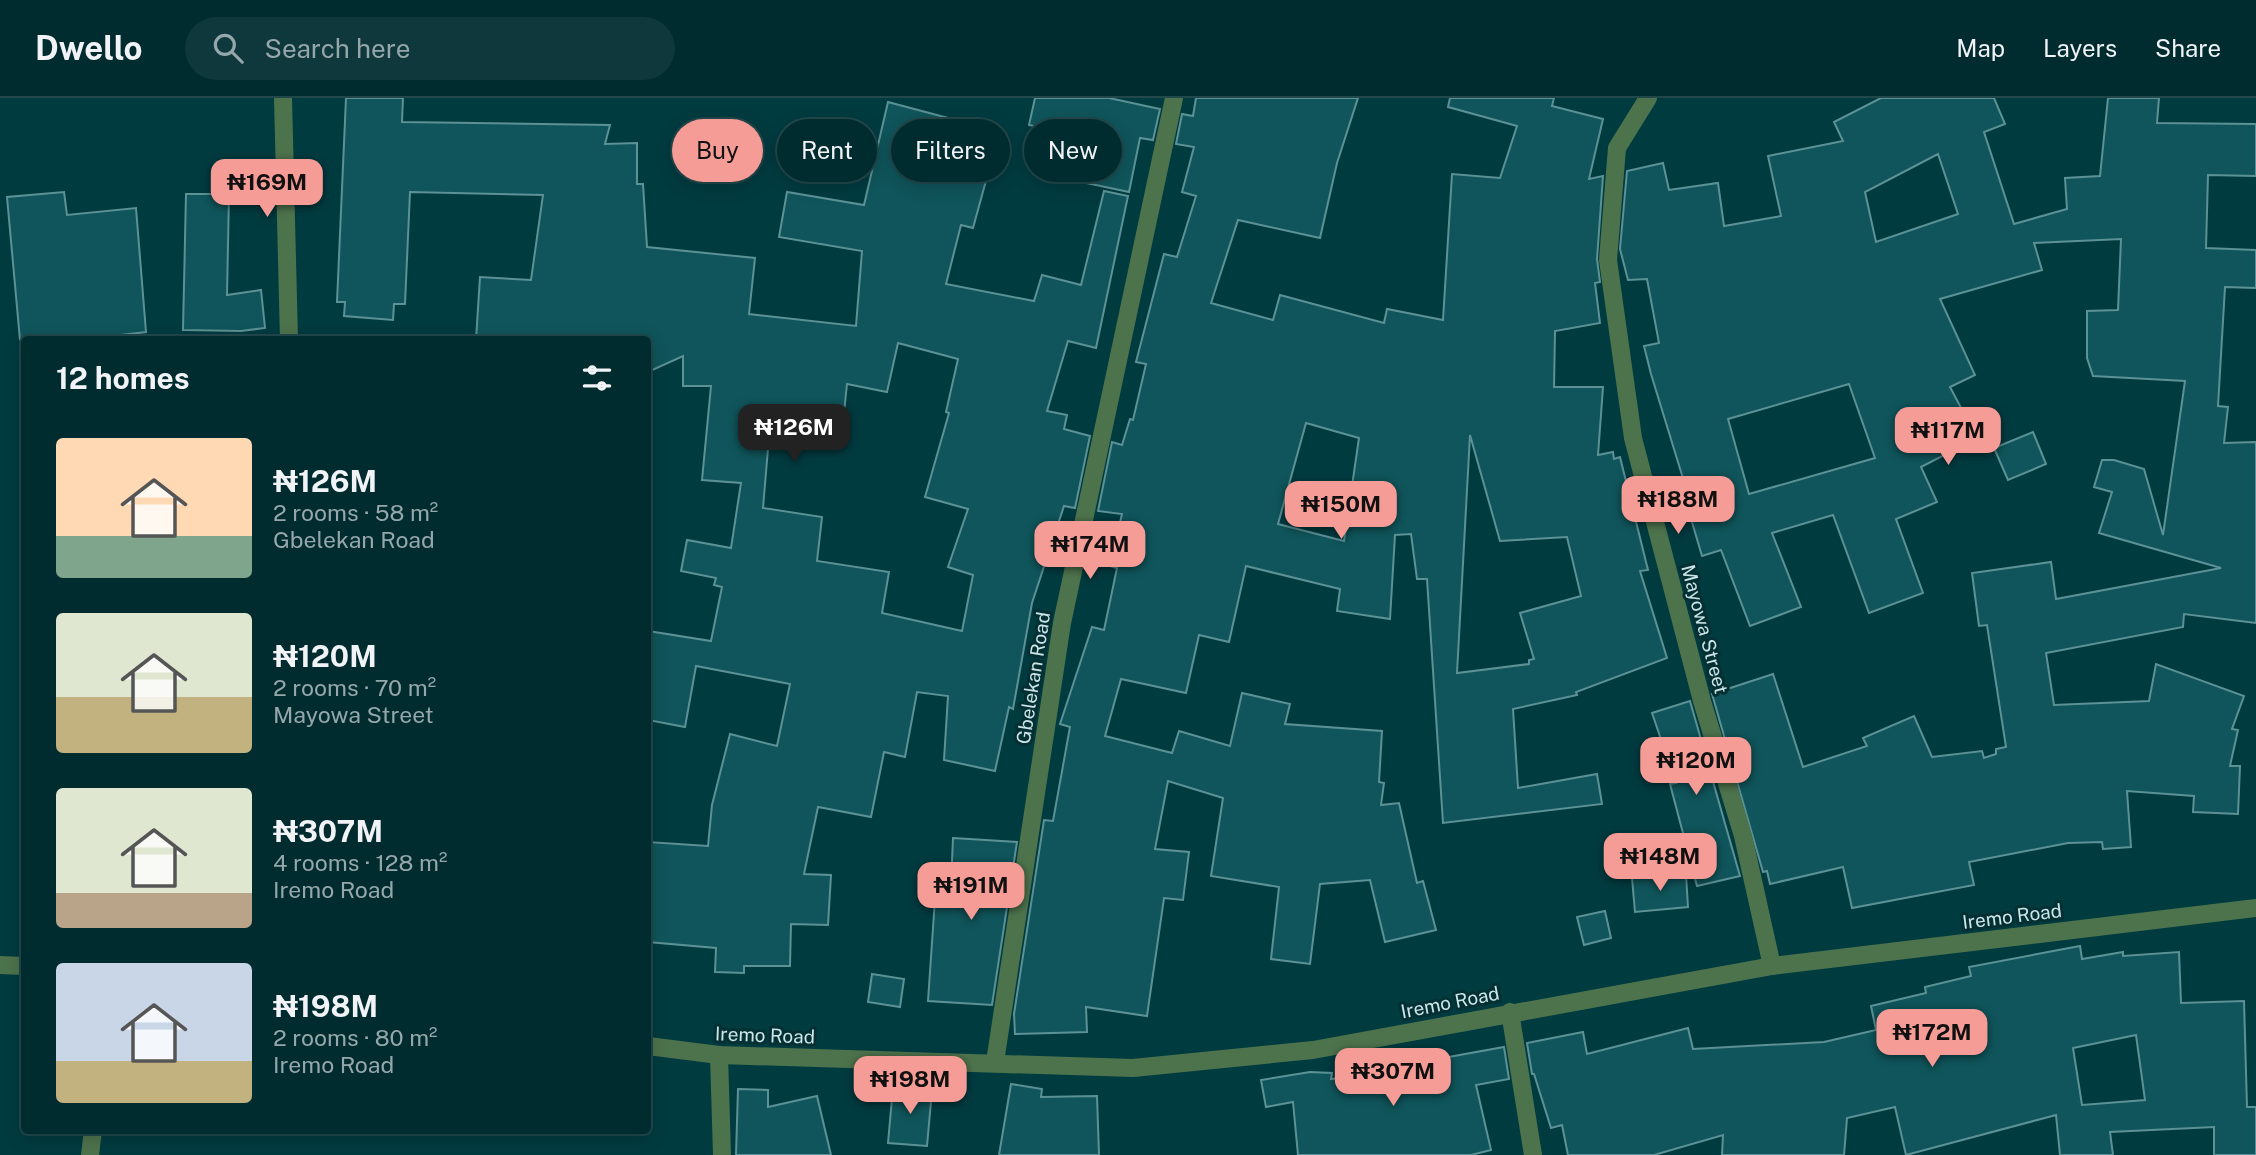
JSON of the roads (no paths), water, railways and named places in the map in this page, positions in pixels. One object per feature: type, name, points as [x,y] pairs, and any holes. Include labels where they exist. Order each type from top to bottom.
[{"type":"street","points":[[283,98],[289,336]]},
{"type":"street","name":"Gbelekan Road","points":[[995,1062],[1062,624],[1174,98]]},
{"type":"street","name":"Mayowa Street","points":[[1648,98],[1617,148],[1608,260],[1633,438],[1702,701],[1743,836],[1772,966]]},
{"type":"street","name":"Iremo Road","points":[[651,1046],[719,1055],[1147,1066],[1313,1050],[1772,966],[2256,908]]},
{"type":"street","points":[[0,965],[21,966]]},
{"type":"street","points":[[1510,1012],[1533,1155]]},
{"type":"street","points":[[719,1055],[722,1155]]},
{"type":"street","points":[[90,1155],[93,1134]]}]
